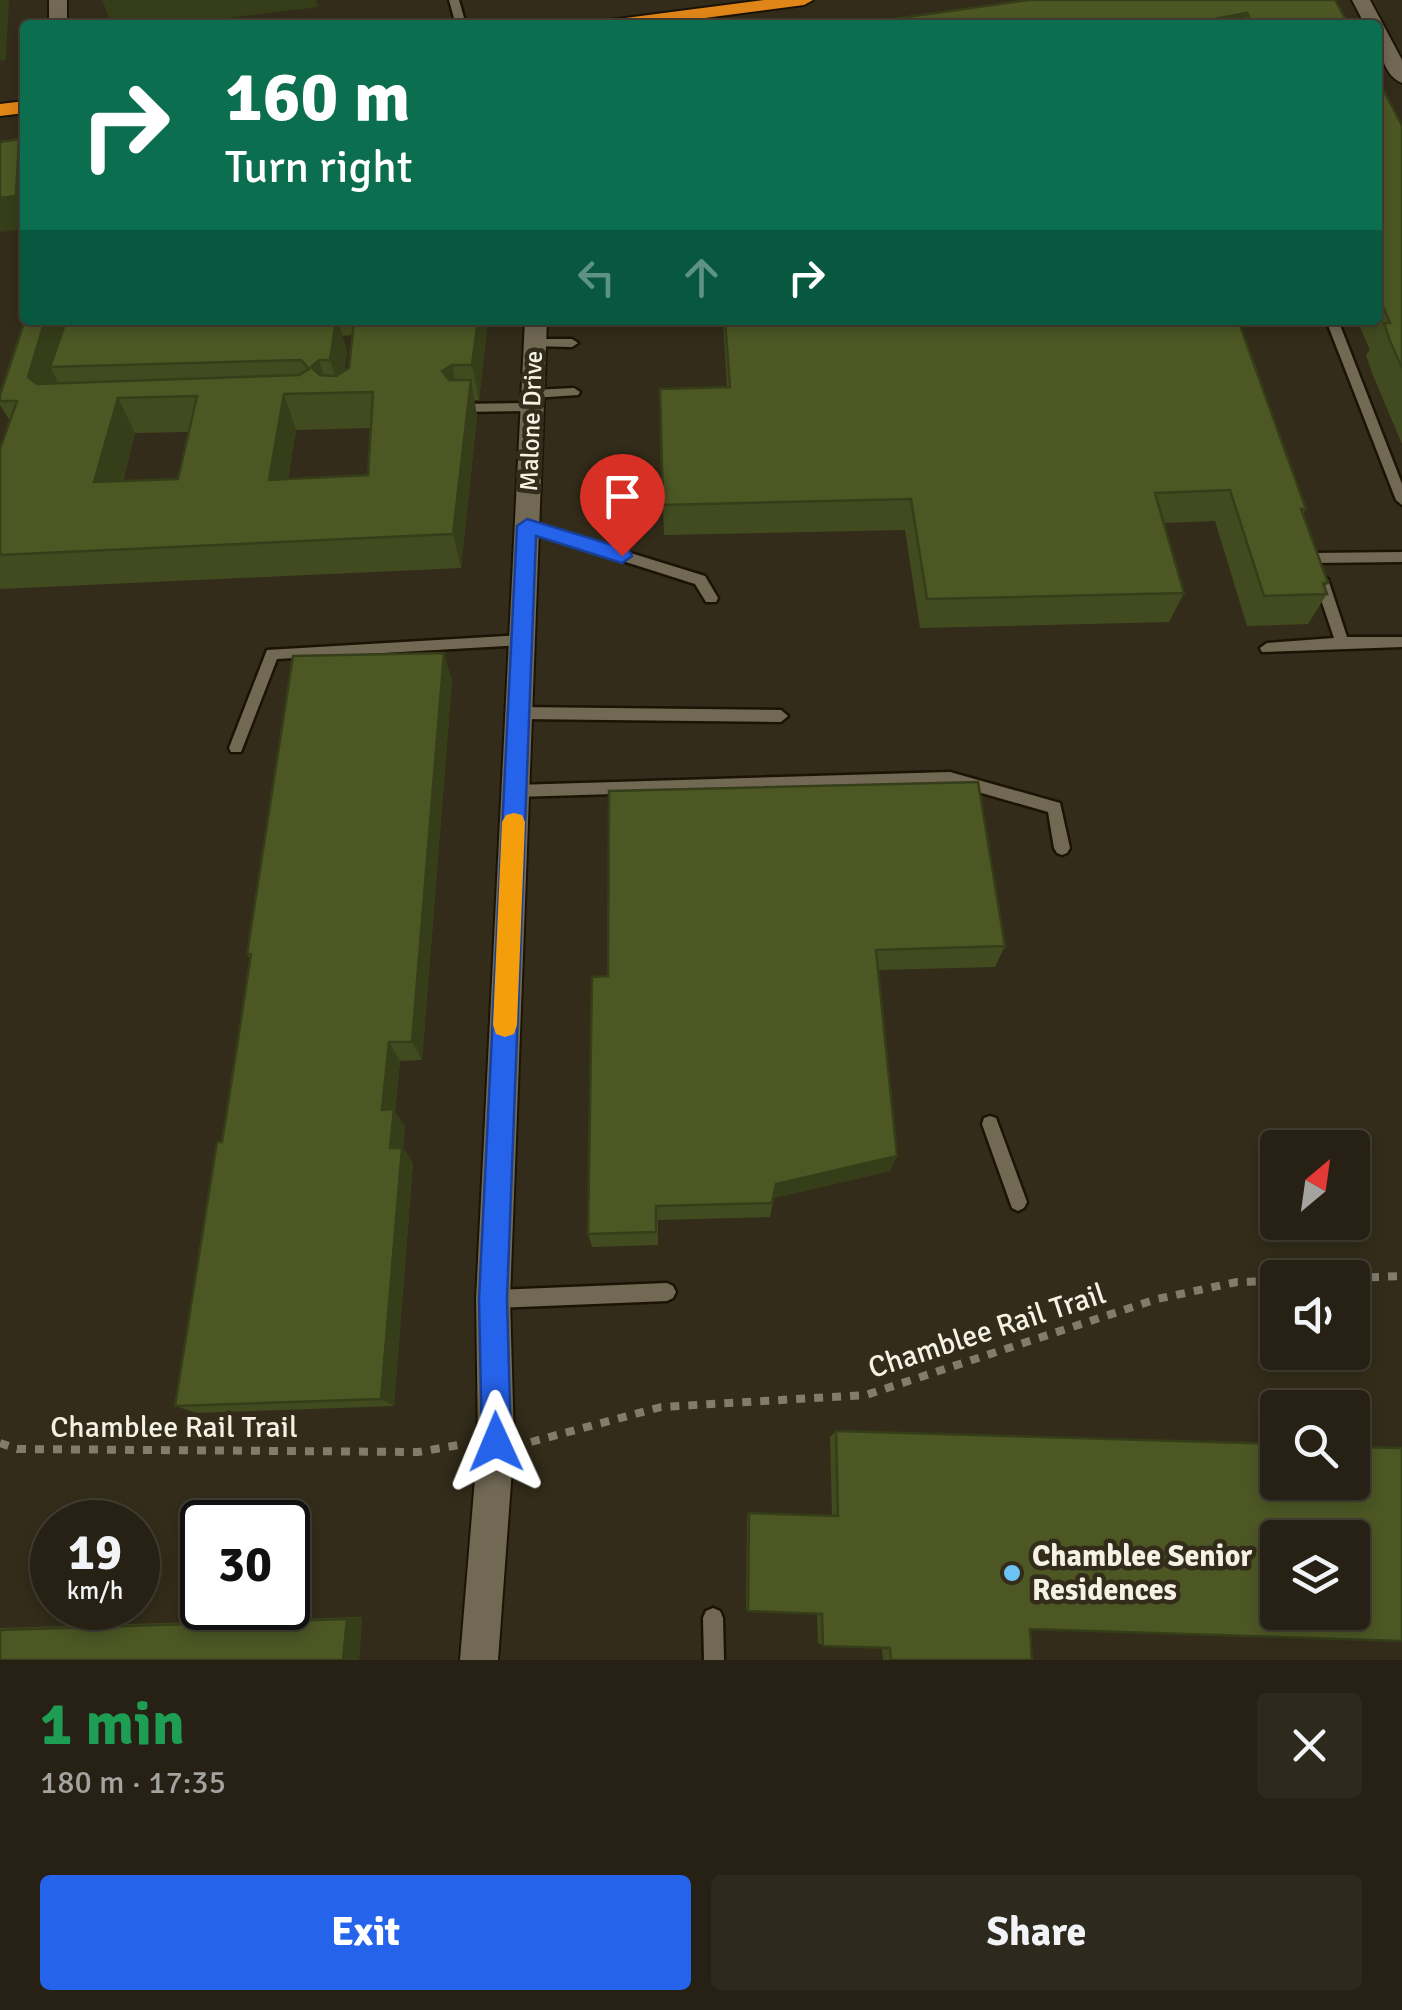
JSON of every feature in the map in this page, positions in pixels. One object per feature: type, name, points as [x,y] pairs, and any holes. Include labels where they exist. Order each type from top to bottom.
[{"type":"highway","points":[[649,20],[804,0]]},
{"type":"street","points":[[1384,57],[1402,78]]},
{"type":"street","name":"Malone Drive","points":[[479,1660],[496,1442],[493,1299],[535,332]]},
{"type":"lane","points":[[1334,325],[1402,500]]},
{"type":"lane","points":[[535,332],[572,343]]},
{"type":"lane","points":[[459,408],[574,392]]},
{"type":"lane","points":[[527,526],[700,580],[711,598]]},
{"type":"lane","points":[[1307,540],[1342,643]]},
{"type":"lane","points":[[1314,558],[1402,557]]},
{"type":"lane","points":[[236,748],[272,654],[522,640]]},
{"type":"lane","points":[[1267,648],[1402,642]]},
{"type":"lane","points":[[519,713],[782,716]]},
{"type":"lane","points":[[515,790],[950,778],[1055,808],[1062,848]]},
{"type":"lane","points":[[990,1124],[1018,1202]]},
{"type":"lane","points":[[493,1299],[667,1292]]},
{"type":"lane","points":[[712,1618],[714,1660]]},
{"type":"path","points":[[1370,1277],[1402,1276]]},
{"type":"path","name":"Chamblee Rail Trail","points":[[532,1442],[660,1407],[866,1395],[1156,1298],[1237,1282],[1260,1281]]},
{"type":"path","name":"Chamblee Rail Trail","points":[[0,1443],[17,1449],[418,1452],[468,1443]]},
{"type":"building","points":[[1029,0],[1335,0],[1346,20],[1250,20],[1247,13],[1209,20],[885,20]]},
{"type":"building","points":[[1382,87],[1402,126],[1402,368],[1384,323],[1390,323],[1382,304]]},
{"type":"building","points":[[19,139],[16,196],[0,198],[0,142]]},
{"type":"building","points":[[23,325],[44,325],[28,377],[37,384],[299,375],[309,369],[301,360],[50,367],[65,325],[335,325],[330,360],[319,360],[311,367],[320,375],[336,376],[349,368],[353,325],[477,325],[472,365],[452,365],[442,371],[449,380],[471,380],[453,534],[0,555],[0,449],[17,401],[0,401]],"holes":[[[373,392],[368,475],[269,480],[284,394]],[[197,396],[178,479],[94,482],[118,398]]]},
{"type":"building","points":[[725,325],[1240,325],[1306,509],[1301,509],[1328,583],[1323,583],[1327,594],[1264,596],[1230,490],[1155,493],[1184,593],[927,599],[911,499],[663,505],[660,389],[730,387]]},
{"type":"building","points":[[444,653],[412,1042],[389,1042],[382,1110],[394,1109],[390,1148],[402,1148],[381,1399],[175,1406],[217,1142],[222,1142],[293,656]]},
{"type":"building","points":[[978,782],[1005,946],[876,950],[897,1156],[776,1184],[772,1203],[656,1206],[656,1232],[588,1234],[592,977],[608,976],[609,791]]},
{"type":"building","name":"Chamblee Senior Residences","points":[[836,1431],[1260,1443],[1260,1500],[1370,1500],[1370,1447],[1402,1448],[1402,1641],[1030,1629],[1032,1660],[891,1660],[890,1648],[823,1646],[822,1614],[748,1611],[749,1513],[838,1516]]},
{"type":"building","points":[[347,1619],[343,1660],[0,1660],[0,1630],[160,1630],[160,1625],[180,1624],[180,1630],[310,1630],[310,1620]]},
{"type":"slow traffic","points":[[505,1025],[514,822]]},
{"type":"place","name":"Chamblee Senior Residences","points":[[1012,1573]]},
{"type":"route","points":[[496,1442],[493,1299],[527,526],[622,556]]}]
